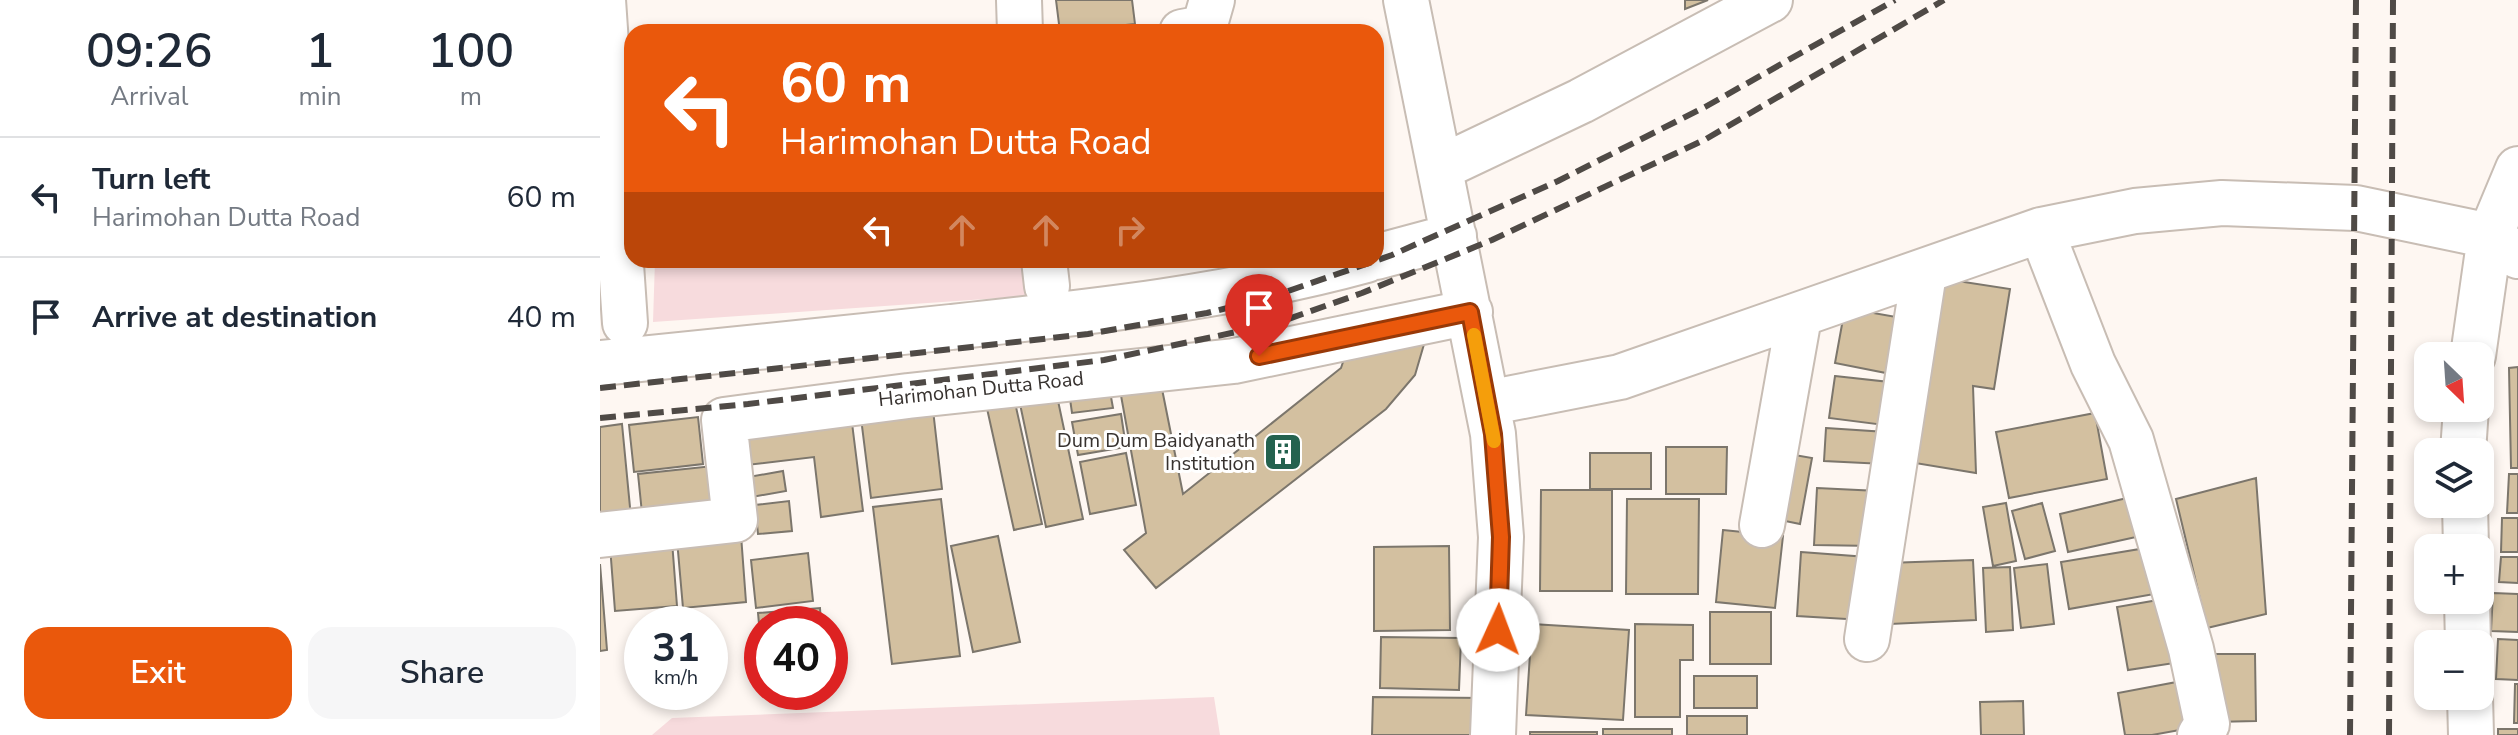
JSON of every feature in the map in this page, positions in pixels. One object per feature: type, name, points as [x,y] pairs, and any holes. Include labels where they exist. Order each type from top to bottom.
[{"type":"street","points":[[603,0],[621,90],[624,265]]},
{"type":"street","points":[[1019,0],[1020,24]]},
{"type":"street","points":[[1205,24],[1212,0]]},
{"type":"street","points":[[1406,0],[1493,434],[1501,537],[1493,735]]},
{"type":"street","points":[[1440,168],[1581,101],[1770,0]]},
{"type":"street","points":[[2477,342],[2504,246],[2518,169]]},
{"type":"street","points":[[1487,403],[1620,377],[2041,230],[2135,211],[2222,203],[2356,208],[2504,246]]},
{"type":"street","points":[[2041,230],[2093,364],[2131,440],[2191,649],[2207,724],[2200,735]]},
{"type":"street","points":[[1384,255],[1454,236]]},
{"type":"street","points":[[624,268],[625,323]]},
{"type":"street","points":[[600,363],[1018,320],[1168,300],[1332,268]]},
{"type":"street","points":[[1867,639],[1924,273]]},
{"type":"street","name":"Harimohan Dutta Road","points":[[600,535],[735,520],[724,420],[1234,361],[1470,312]]},
{"type":"street","points":[[1762,525],[1799,317]]},
{"type":"street","points":[[2470,710],[2471,735]]},
{"type":"shaded area","points":[[655,268],[1038,268],[1042,295],[653,322]]},
{"type":"shaded area","points":[[1214,697],[1220,735],[652,735],[672,718]]},
{"type":"building","points":[[1056,0],[1132,0],[1135,24],[1059,24]]},
{"type":"building","points":[[1685,0],[1708,0],[1685,9]]},
{"type":"building","points":[[1938,278],[2010,289],[1994,389],[1973,386],[1976,473],[1909,462]]},
{"type":"building","points":[[1845,308],[1902,318],[1891,374],[1835,363]]},
{"type":"building","name":"Dum Dum Baidyanath Institution","points":[[1427,334],[1415,375],[1386,409],[1156,588],[1124,550],[1146,533],[1120,390],[1161,384],[1183,494],[1341,368],[1347,350]]},
{"type":"building","points":[[2518,367],[2518,468],[2511,468],[2509,368]]},
{"type":"building","points":[[1835,376],[1889,382],[1884,425],[1829,418]]},
{"type":"building","points":[[1109,386],[1113,408],[1072,413],[1069,392]]},
{"type":"building","points":[[1057,396],[1083,519],[1046,527],[1020,404]]},
{"type":"building","points":[[1014,398],[1042,524],[1014,530],[986,404]]},
{"type":"building","points":[[932,401],[942,489],[871,498],[860,410]]},
{"type":"building","points":[[2095,413],[2107,479],[2009,498],[1996,432]]},
{"type":"building","points":[[1121,414],[1126,447],[1078,455],[1072,422]]},
{"type":"building","points":[[851,415],[863,511],[821,517],[814,457],[747,465],[742,429]]},
{"type":"building","points":[[698,417],[703,464],[634,472],[629,425]]},
{"type":"building","points":[[622,424],[632,528],[600,531],[600,427]]},
{"type":"building","points":[[1826,428],[1886,432],[1884,464],[1824,461]]},
{"type":"building","points":[[1666,447],[1727,447],[1726,494],[1666,494]]},
{"type":"building","points":[[1126,453],[1136,505],[1090,514],[1080,462]]},
{"type":"building","points":[[1590,453],[1651,453],[1651,489],[1590,489]]},
{"type":"building","points":[[1783,453],[1812,458],[1800,524],[1771,518]]},
{"type":"building","points":[[713,466],[718,515],[643,523],[638,474]]},
{"type":"building","points":[[783,471],[786,491],[746,498],[743,478]]},
{"type":"building","points":[[2509,474],[2518,474],[2518,513],[2507,513]]},
{"type":"building","points":[[2256,478],[2266,614],[2207,628],[2176,499]]},
{"type":"building","points":[[1817,488],[1878,491],[1873,546],[1814,545]]},
{"type":"building","points":[[1541,490],[1612,490],[1612,591],[1540,591]]},
{"type":"building","points":[[2127,498],[2136,537],[2068,552],[2060,514]]},
{"type":"building","points":[[941,499],[960,656],[892,664],[873,507]]},
{"type":"building","points":[[1627,499],[1699,499],[1698,594],[1626,594]]},
{"type":"building","points":[[789,501],[792,531],[758,534],[755,505]]},
{"type":"building","points":[[2006,503],[2016,561],[1993,566],[1983,507]]},
{"type":"building","points":[[2042,503],[2055,551],[2025,559],[2012,511]]},
{"type":"building","points":[[2502,518],[2518,518],[2518,552],[2501,552]]},
{"type":"building","points":[[1723,530],[1783,536],[1775,608],[1716,602]]},
{"type":"building","points":[[741,535],[746,602],[683,606],[677,540]]},
{"type":"building","points":[[998,536],[1020,642],[973,652],[951,546]]},
{"type":"building","points":[[672,541],[677,606],[624,606],[624,610],[615,611],[610,546]]},
{"type":"building","points":[[1449,546],[1450,630],[1374,631],[1374,547]]},
{"type":"building","points":[[2152,547],[2160,593],[2069,609],[2061,562]]},
{"type":"building","points":[[1801,552],[1867,557],[1863,620],[1797,616]]},
{"type":"building","points":[[808,553],[813,601],[756,606],[751,560]]},
{"type":"building","points":[[2501,557],[2518,557],[2518,583],[2499,582]]},
{"type":"building","points":[[1973,560],[1976,620],[1890,624],[1887,563]]},
{"type":"building","points":[[600,564],[607,650],[600,651]]},
{"type":"building","points":[[2047,564],[2054,624],[2021,628],[2014,568]]},
{"type":"building","points":[[2010,567],[2013,630],[1986,632],[1983,568]]},
{"type":"building","points":[[2494,593],[2518,594],[2518,632],[2491,630]]},
{"type":"building","points":[[2170,598],[2181,662],[2128,670],[2117,607]]},
{"type":"building","points":[[1710,612],[1771,612],[1771,664],[1710,664]]},
{"type":"building","points":[[1532,624],[1629,630],[1623,720],[1526,715]]},
{"type":"building","points":[[1635,624],[1693,625],[1693,660],[1680,660],[1680,717],[1635,717]]},
{"type":"building","points":[[1381,637],[1461,638],[1459,690],[1380,688]]},
{"type":"building","points":[[2498,639],[2518,640],[2518,680],[2496,679]]},
{"type":"building","points":[[2213,654],[2255,654],[2256,721],[2213,722]]},
{"type":"building","points":[[1694,676],[1757,676],[1757,708],[1694,708]]},
{"type":"building","points":[[2182,681],[2191,728],[2152,735],[2125,735],[2118,693]]},
{"type":"building","points":[[2515,684],[2518,684],[2518,723],[2514,723]]},
{"type":"building","points":[[1373,697],[1486,698],[1486,735],[1372,735]]},
{"type":"building","points":[[2023,701],[2024,735],[1981,735],[1980,702]]},
{"type":"building","points":[[1687,716],[1747,716],[1747,735],[1687,735]]},
{"type":"building","points":[[1603,729],[1672,729],[1672,735],[1603,735]]},
{"type":"building","points":[[2498,729],[2518,729],[2518,735],[2498,735]]},
{"type":"building","points":[[1530,732],[1597,732],[1597,735],[1530,735]]},
{"type":"railway","points":[[1384,258],[1558,181],[1705,107],[1895,0]]},
{"type":"railway","points":[[600,418],[748,404],[1104,360],[1274,324],[1362,293],[1492,240],[1706,139],[1944,0]]},
{"type":"railway","points":[[2350,735],[2356,0]]},
{"type":"railway","points":[[2389,735],[2393,0]]},
{"type":"railway","points":[[600,388],[1088,334],[1207,313],[1271,297],[1355,268]]},
{"type":"slow traffic","points":[[1474,335],[1494,441]]},
{"type":"place","name":"Dum Dum Baidyanath Institution","points":[[1283,452]]},
{"type":"route","points":[[1259,356],[1470,312],[1493,434],[1501,537],[1498,630]]}]
